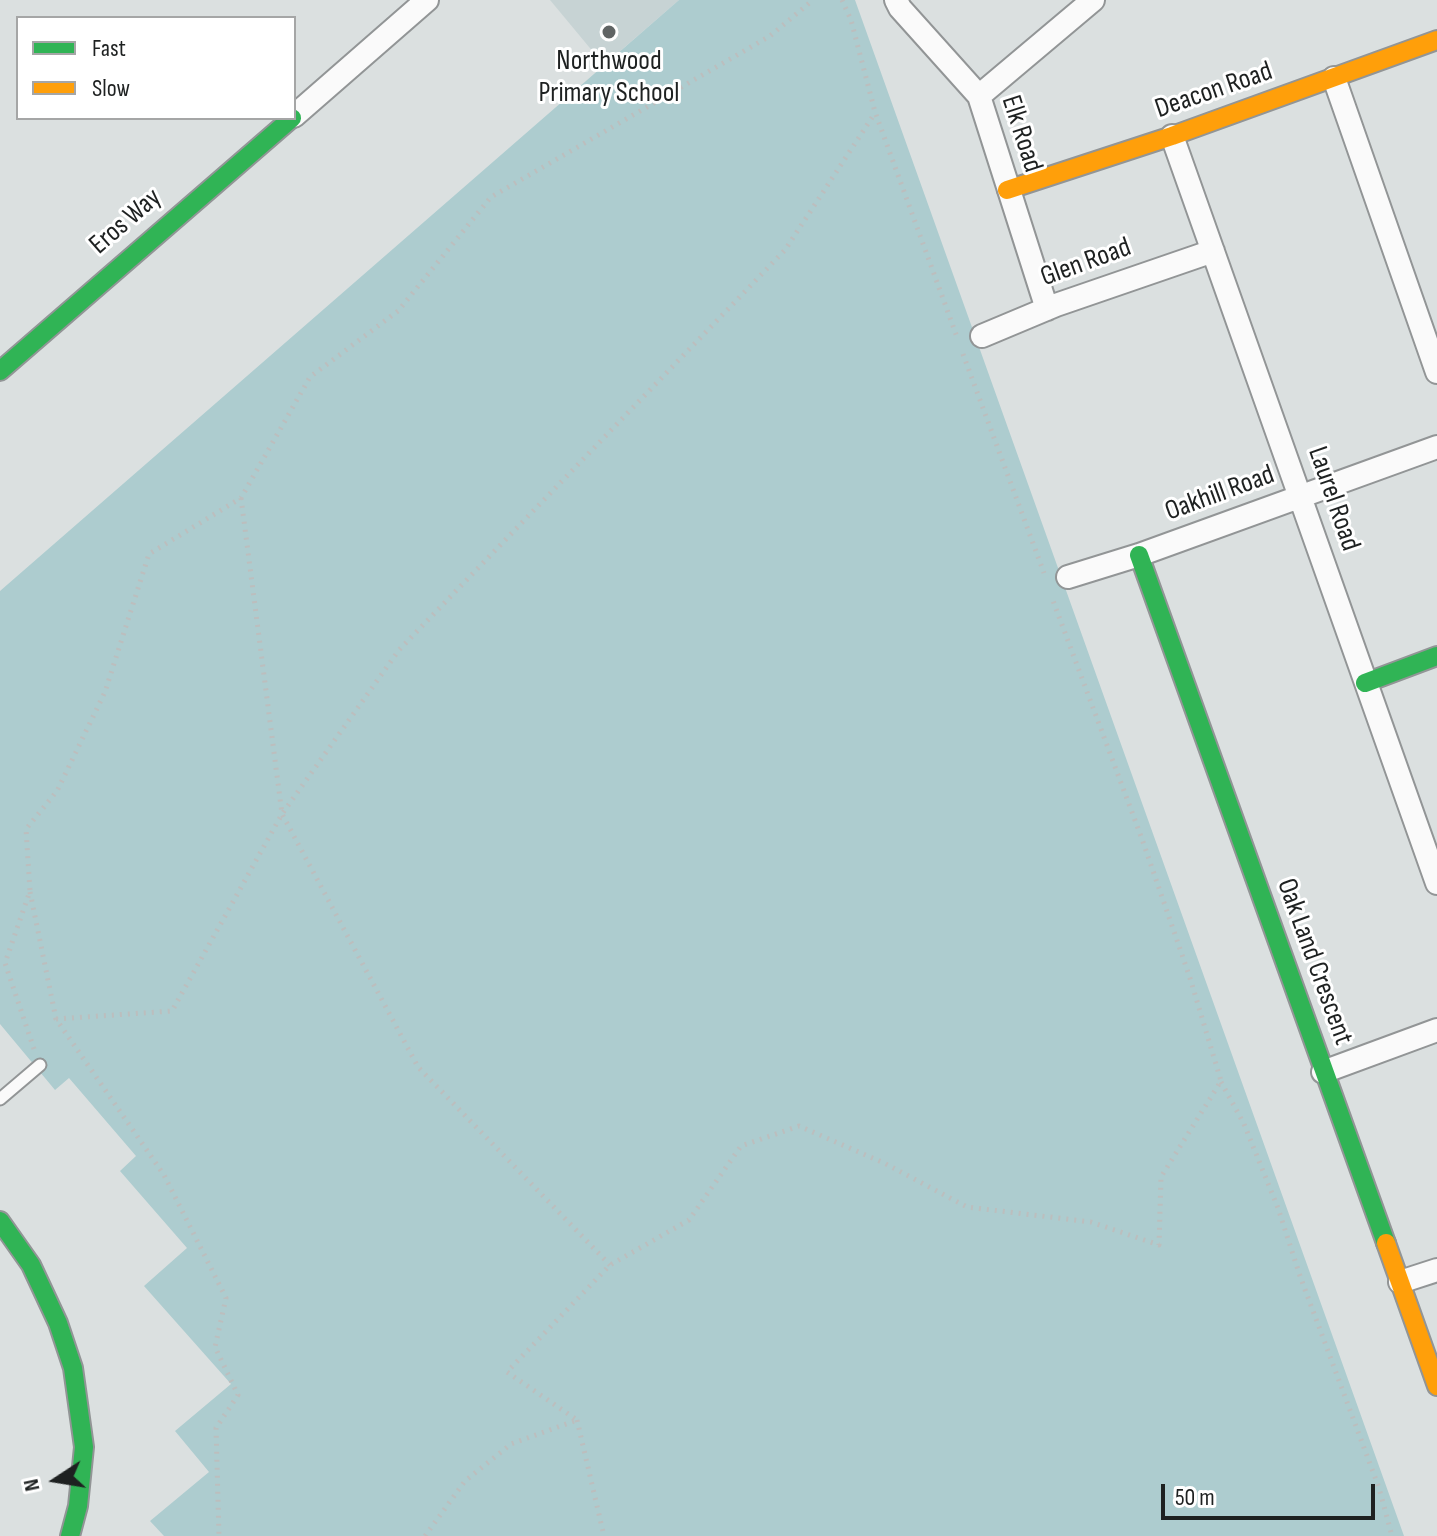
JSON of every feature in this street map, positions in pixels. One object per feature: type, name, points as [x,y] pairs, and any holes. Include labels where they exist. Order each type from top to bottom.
[{"type":"street","name":"Eros Way","points":[[296,114],[427,0]]},
{"type":"street","name":"Elk Road","points":[[896,0],[979,96],[1047,309]]},
{"type":"street","points":[[979,96],[1093,0]]},
{"type":"street","name":"Deacon Road","points":[[1007,190],[1172,136],[1437,40]]},
{"type":"street","points":[[1334,78],[1437,372]]},
{"type":"street","name":"Eros Way","points":[[0,371],[290,120]]},
{"type":"street","name":"Laurel Road","points":[[1172,136],[1365,683],[1435,868]]},
{"type":"street","name":"Glen Road","points":[[982,336],[1047,309],[1213,251]]},
{"type":"street","name":"Oakhill Road","points":[[1068,577],[1139,555],[1437,447]]},
{"type":"street","name":"Oak Land Crescent","points":[[1139,555],[1437,1386]]},
{"type":"street","points":[[1365,683],[1437,656]]},
{"type":"street","points":[[1323,1072],[1437,1030]]},
{"type":"street","points":[[0,1221],[31,1265],[58,1323],[73,1368],[84,1447],[78,1506],[70,1536]]},
{"type":"street","points":[[1400,1282],[1437,1270]]},
{"type":"lane","points":[[0,1099],[40,1065]]},
{"type":"path","points":[[219,1536],[216,1428],[238,1395],[215,1347],[226,1298],[164,1175],[56,1019],[30,891],[26,829],[57,791],[105,692],[149,554],[241,498],[310,377],[398,311],[491,197],[770,36],[813,0]]},
{"type":"path","points":[[842,0],[851,20],[875,112],[957,337]]},
{"type":"path","points":[[56,1019],[172,1011],[282,814],[399,650],[785,250],[875,112]]},
{"type":"path","points":[[963,352],[1045,577]]},
{"type":"path","points":[[241,498],[282,814],[418,1067],[610,1265]]},
{"type":"path","points":[[1050,592],[1142,839],[1190,978],[1221,1081],[1244,1124],[1278,1208],[1379,1488],[1392,1536]]},
{"type":"path","points":[[30,891],[5,963],[40,1065]]},
{"type":"path","points":[[604,1536],[577,1420],[507,1372],[610,1265],[689,1220],[741,1146],[799,1126],[884,1163],[967,1207],[1091,1222],[1159,1245],[1161,1177],[1221,1081]]},
{"type":"path","points":[[425,1536],[465,1481],[511,1444],[577,1420]]},
{"type":"shaded area","name":"Northwood Primary School","points":[[550,0],[679,0],[604,65]]},
{"type":"shaded area","points":[[679,0],[855,0],[1404,1536],[164,1536],[150,1521],[209,1472],[175,1431],[231,1384],[144,1286],[187,1248],[120,1171],[136,1156],[69,1078],[55,1090],[0,1024],[0,591]]},
{"type":"traffic: fast","points":[[0,371],[290,120]]},
{"type":"traffic: fast","points":[[1139,555],[1386,1243]]},
{"type":"traffic: fast","points":[[1365,683],[1437,656]]},
{"type":"traffic: fast","points":[[0,1221],[31,1265],[58,1323],[73,1368],[84,1447],[78,1506],[70,1536]]},
{"type":"traffic: slow","points":[[1007,190],[1172,136],[1437,40]]},
{"type":"traffic: slow","points":[[1386,1243],[1437,1386]]},
{"type":"place","name":"Northwood Primary School","points":[[609,32]]}]
